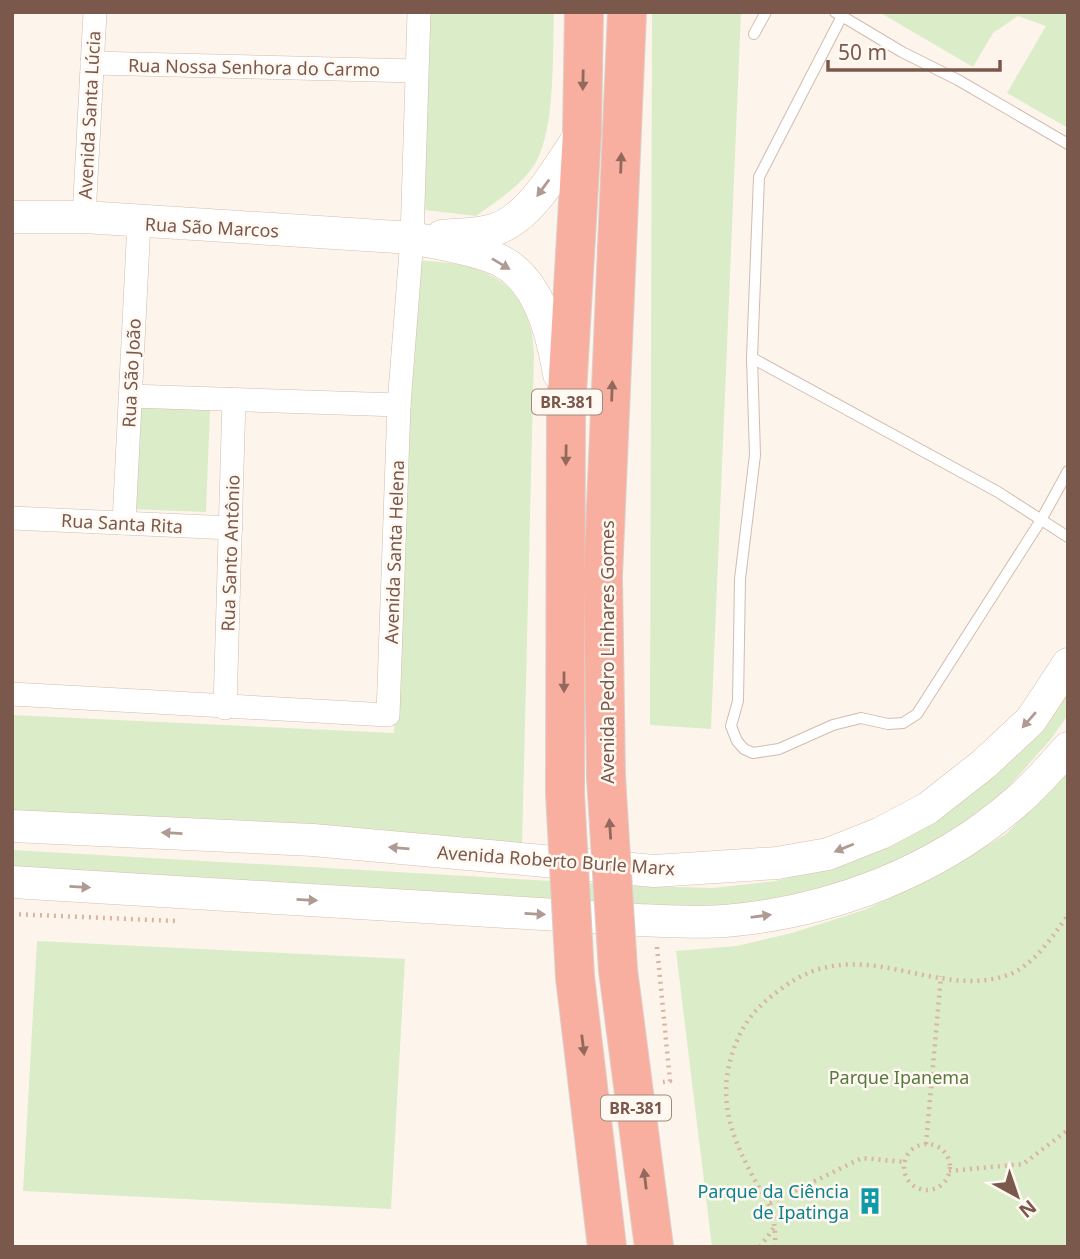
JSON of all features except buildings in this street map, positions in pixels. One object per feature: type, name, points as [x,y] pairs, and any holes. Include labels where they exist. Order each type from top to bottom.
[{"type":"highway","name":"BR-381","points":[[584,12],[582,133],[566,410],[565,793],[575,977],[607,1247]]},
{"type":"highway","name":"Avenida Pedro Linhares Gomes","points":[[627,12],[603,576],[606,777],[618,970],[654,1247]]},
{"type":"main road","points":[[412,238],[485,232],[499,228],[521,215],[543,191],[582,133]]},
{"type":"main road","name":"Rua São Marcos","points":[[12,217],[84,217],[412,238]]},
{"type":"main road","points":[[412,238],[462,248],[499,260],[520,277],[543,310],[552,336],[566,410]]},
{"type":"main road","name":"Avenida Roberto Burle Marx","points":[[12,826],[313,840],[654,871],[777,863],[828,854],[881,833],[928,808],[984,764],[1031,720],[1068,664]]},
{"type":"main road","points":[[12,882],[640,920],[723,921],[783,913],[844,897],[905,875],[960,845],[1017,802],[1068,748]]},
{"type":"street","name":"Avenida Santa Lúcia","points":[[84,217],[95,12]]},
{"type":"street","name":"Avenida Santa Helena","points":[[12,694],[225,708],[388,715],[400,405],[412,238],[419,12]]},
{"type":"street","name":"Rua Nossa Senhora do Carmo","points":[[92,63],[416,71]]},
{"type":"street","name":"Rua São João","points":[[124,523],[139,222]]},
{"type":"street","points":[[130,396],[400,405]]},
{"type":"street","name":"Rua Santo Antônio","points":[[225,708],[234,399]]},
{"type":"street","name":"Rua Santa Rita","points":[[12,518],[231,528]]},
{"type":"lane","points":[[754,34],[766,12]]},
{"type":"lane","points":[[1068,144],[839,14],[759,177],[752,358],[755,455],[740,579],[738,701],[731,726],[737,741],[744,749],[753,753],[779,749],[833,725],[861,718],[877,723],[896,724],[903,723],[917,714],[1041,520],[1068,471]]},
{"type":"lane","points":[[752,358],[986,485],[1068,537]]},
{"type":"path","points":[[775,1247],[776,1226],[770,1203],[736,1144],[725,1108],[728,1071],[739,1035],[760,1004],[792,980],[830,965],[871,964],[958,980],[978,981],[1010,974],[1040,951],[1068,915]]},
{"type":"path","points":[[656,942],[670,1081],[660,1082]]},
{"type":"path","points":[[926,1144],[941,976]]},
{"type":"path","points":[[949,1171],[1023,1164],[1068,1130]]},
{"type":"path","points":[[926,1144],[940,1147],[946,1154],[949,1171],[940,1186],[922,1189],[907,1180],[904,1162],[914,1147],[926,1144]]},
{"type":"path","points":[[770,1203],[862,1158],[904,1162]]},
{"type":"path","points":[[760,1247],[776,1226]]},
{"type":"green space","points":[[425,12],[554,12],[549,118],[539,157],[518,184],[476,216],[416,209]]},
{"type":"green space","points":[[652,12],[741,12],[711,729],[650,725]]},
{"type":"green space","points":[[879,12],[1068,12],[1068,128],[1007,93],[1046,26],[1018,16],[993,33],[973,67]]},
{"type":"green space","points":[[405,260],[463,265],[497,278],[522,305],[532,332],[534,353],[522,848],[12,821],[12,715],[394,733]]},
{"type":"green space","points":[[134,406],[210,409],[206,512],[129,509]]},
{"type":"green space","points":[[1068,686],[1068,715],[1051,739],[1005,791],[949,833],[897,861],[840,885],[780,901],[719,906],[640,905],[12,869],[12,850],[641,886],[714,888],[775,881],[833,867]]},
{"type":"green space","name":"Parque Ipanema","points":[[1068,772],[1068,1247],[712,1247],[676,951],[737,946],[792,933],[864,910],[935,877],[1006,834]]},
{"type":"green space","points":[[37,941],[405,959],[391,1209],[23,1191]]},
{"type":"place","name":"Parque da Ciência de Ipatinga","points":[[870,1201]]}]
